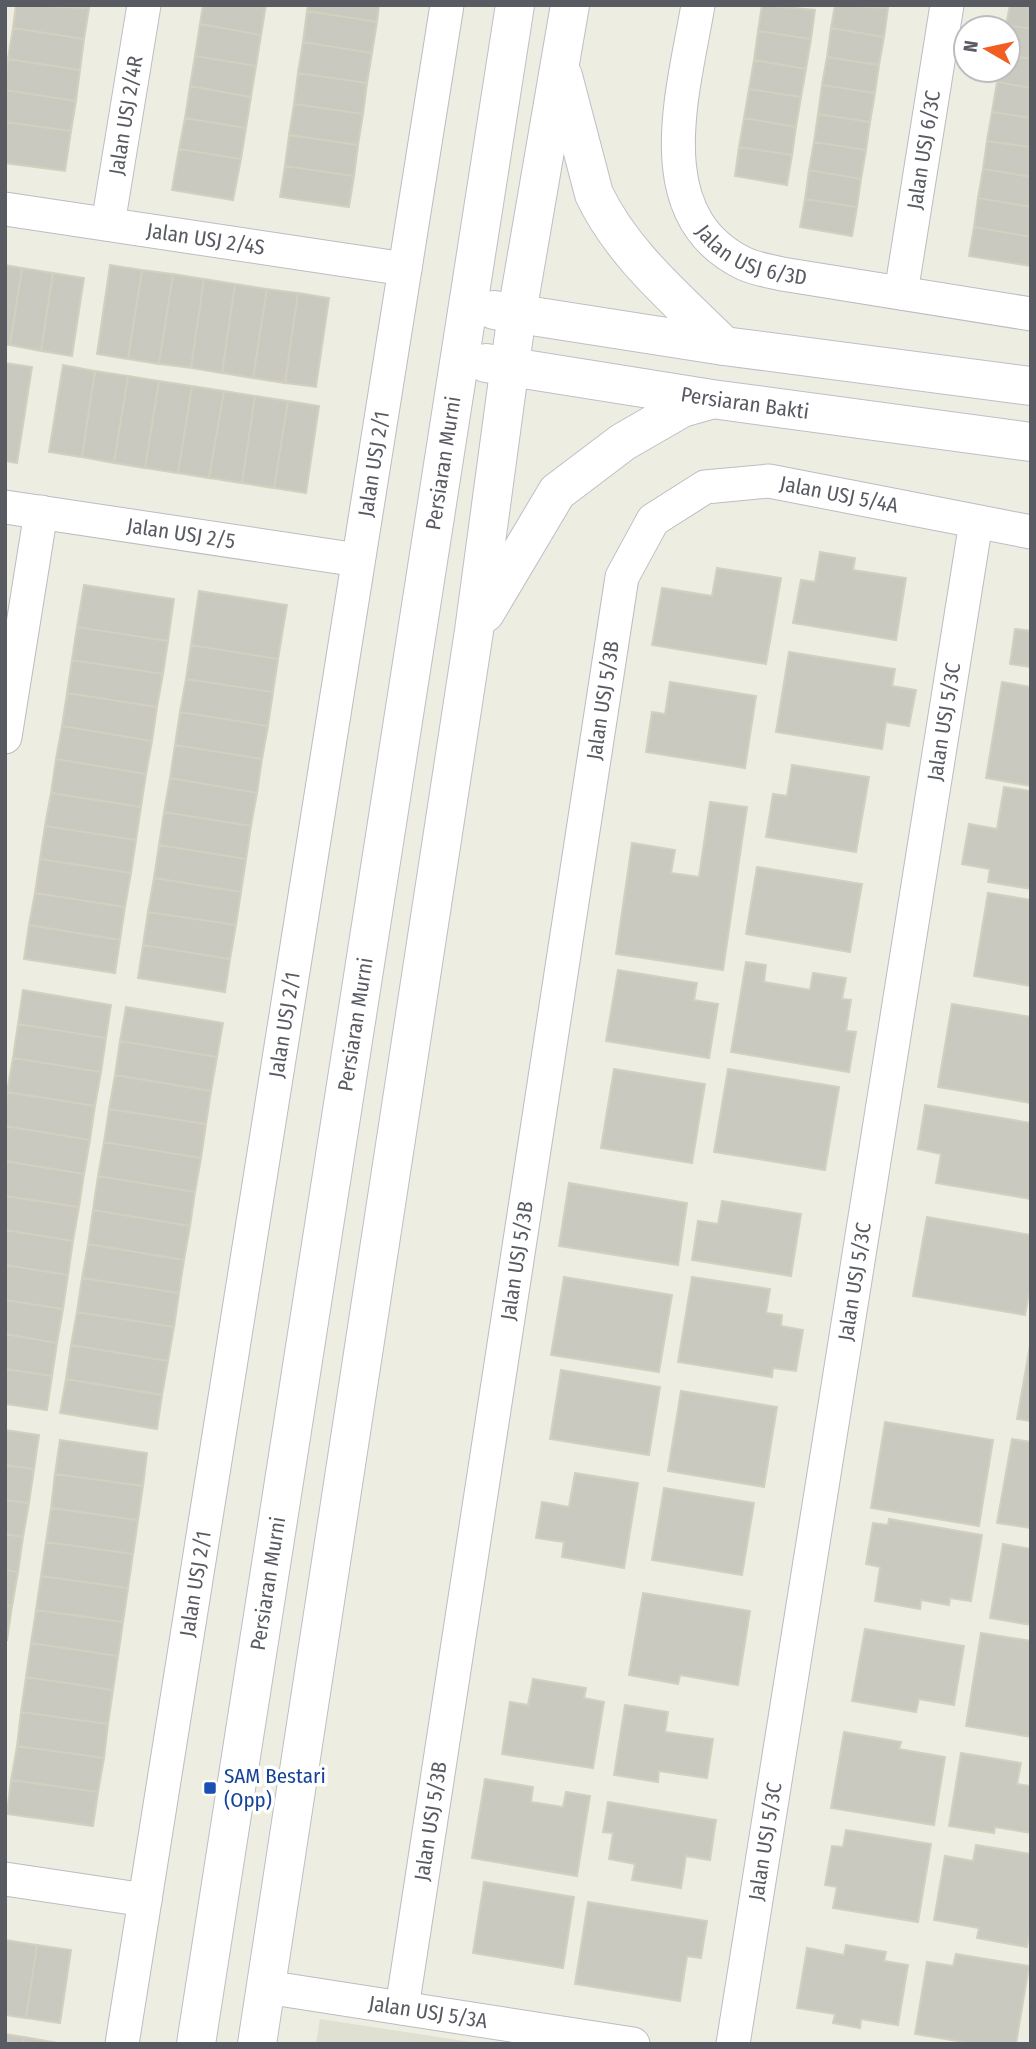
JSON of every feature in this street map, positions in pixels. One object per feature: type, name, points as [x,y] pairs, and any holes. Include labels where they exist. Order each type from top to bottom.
[{"type":"main road","name":"Persiaran Murni","points":[[196,2044],[515,5]]},
{"type":"main road","points":[[257,2044],[474,631],[517,313],[570,5]]},
{"type":"main road","points":[[560,64],[594,194],[603,212],[644,268],[724,346]]},
{"type":"main road","points":[[467,306],[724,346],[1031,386]]},
{"type":"main road","name":"Persiaran Bakti","points":[[460,358],[712,399],[1031,442]]},
{"type":"main road","points":[[474,631],[557,492],[623,442],[682,408],[712,399]]},
{"type":"street","name":"Jalan USJ 2/4R","points":[[108,224],[144,5]]},
{"type":"street","name":"Jalan USJ 2/1","points":[[122,2044],[447,5]]},
{"type":"street","name":"Jalan USJ 6/3D","points":[[698,5],[678,127],[677,165],[696,222],[716,243],[745,264],[782,274],[1031,314]]},
{"type":"street","name":"Jalan USJ 6/3C","points":[[901,293],[947,5]]},
{"type":"street","name":"Jalan USJ 2/4S","points":[[5,209],[405,269]]},
{"type":"street","name":"Jalan USJ 5/4A","points":[[653,520],[705,486],[769,481],[1031,532]]},
{"type":"street","name":"Jalan USJ 2/5","points":[[5,507],[358,560]]},
{"type":"street","points":[[5,737],[41,512]]},
{"type":"street","name":"Jalan USJ 5/3B","points":[[402,2008],[622,577],[653,520]]},
{"type":"street","name":"Jalan USJ 5/3C","points":[[733,2044],[976,522]]},
{"type":"street","points":[[5,1879],[145,1900]]},
{"type":"street","name":"Jalan USJ 5/3A","points":[[266,1986],[633,2044]]},
{"type":"shaded area","points":[[320,2019],[484,2044],[316,2044]]},
{"type":"building","points":[[16,5],[89,8],[84,39],[13,28]]},
{"type":"building","points":[[203,5],[266,5],[261,35],[200,24]]},
{"type":"building","points":[[308,5],[379,5],[377,22],[307,11]]},
{"type":"building","points":[[762,5],[815,10],[811,39],[758,31]]},
{"type":"building","points":[[835,5],[888,8],[884,37],[831,28]]},
{"type":"building","points":[[1010,5],[1031,5],[1031,29],[1022,28],[1022,14],[1008,14]]},
{"type":"building","points":[[307,11],[377,22],[372,53],[303,42]]},
{"type":"building","points":[[200,24],[261,35],[256,66],[195,56]]},
{"type":"building","points":[[13,28],[84,39],[80,70],[8,59]]},
{"type":"building","points":[[831,28],[884,37],[879,65],[827,57]]},
{"type":"building","points":[[1022,28],[1031,29],[1031,59],[1022,57]]},
{"type":"building","points":[[758,31],[811,39],[806,69],[754,60]]},
{"type":"building","points":[[303,42],[372,53],[367,83],[298,73]]},
{"type":"building","points":[[195,56],[256,66],[251,97],[190,86]]},
{"type":"building","points":[[827,57],[879,65],[875,93],[822,85]]},
{"type":"building","points":[[1022,57],[1031,59],[1031,88],[1008,84],[1022,84]]},
{"type":"building","points":[[8,59],[80,70],[76,101],[5,90]]},
{"type":"building","points":[[754,60],[806,69],[801,97],[749,89]]},
{"type":"building","points":[[298,73],[367,83],[363,114],[294,104]]},
{"type":"building","points":[[997,84],[1031,88],[1031,118],[992,112]]},
{"type":"building","points":[[822,85],[875,93],[870,122],[818,114]]},
{"type":"building","points":[[190,86],[251,97],[246,128],[185,118]]},
{"type":"building","points":[[749,89],[801,97],[796,127],[744,118]]},
{"type":"building","points":[[5,90],[76,101],[71,131],[5,122]]},
{"type":"building","points":[[294,104],[363,114],[358,145],[289,135]]},
{"type":"building","points":[[992,112],[1031,118],[1031,147],[987,141]]},
{"type":"building","points":[[818,114],[870,122],[866,150],[814,142]]},
{"type":"building","points":[[185,118],[246,128],[241,159],[179,149]]},
{"type":"building","points":[[744,118],[796,127],[792,155],[739,147]]},
{"type":"building","points":[[5,122],[71,131],[65,171],[5,163]]},
{"type":"building","points":[[289,135],[358,145],[354,176],[285,166]]},
{"type":"building","points":[[987,141],[1031,147],[1031,177],[983,169]]},
{"type":"building","points":[[814,142],[866,150],[861,179],[809,170]]},
{"type":"building","points":[[739,147],[792,155],[787,185],[735,176]]},
{"type":"building","points":[[179,149],[241,159],[233,200],[172,190]]},
{"type":"building","points":[[285,166],[354,176],[349,207],[280,197]]},
{"type":"building","points":[[983,169],[1031,177],[1031,207],[978,198]]},
{"type":"building","points":[[809,170],[861,179],[857,207],[805,199]]},
{"type":"building","points":[[978,198],[1031,207],[1031,237],[974,227]]},
{"type":"building","points":[[805,199],[857,207],[852,236],[800,227]]},
{"type":"building","points":[[974,227],[1031,237],[1031,266],[969,256]]},
{"type":"building","points":[[5,265],[22,268],[10,345],[5,345]]},
{"type":"building","points":[[110,265],[142,270],[128,359],[97,354]]},
{"type":"building","points":[[22,268],[53,273],[41,351],[10,345]]},
{"type":"building","points":[[142,270],[173,274],[159,364],[128,359]]},
{"type":"building","points":[[53,273],[84,278],[72,356],[41,351]]},
{"type":"building","points":[[173,274],[204,279],[191,368],[159,364]]},
{"type":"building","points":[[204,279],[235,284],[222,373],[191,368]]},
{"type":"building","points":[[235,284],[267,289],[253,378],[222,373]]},
{"type":"building","points":[[267,289],[298,293],[285,383],[253,378]]},
{"type":"building","points":[[298,293],[329,298],[316,387],[285,383]]},
{"type":"building","points":[[5,363],[32,367],[17,463],[5,461]]},
{"type":"building","points":[[63,365],[95,371],[82,457],[49,452]]},
{"type":"building","points":[[95,371],[128,376],[114,463],[82,457]]},
{"type":"building","points":[[128,376],[159,381],[145,468],[114,463]]},
{"type":"building","points":[[159,381],[192,386],[178,473],[145,468]]},
{"type":"building","points":[[192,386],[224,391],[209,478],[178,473]]},
{"type":"building","points":[[224,391],[255,396],[242,483],[209,478]]},
{"type":"building","points":[[255,396],[288,401],[274,488],[242,483]]},
{"type":"building","points":[[288,401],[319,406],[306,493],[274,488]]},
{"type":"building","points":[[820,552],[855,558],[853,570],[906,578],[896,640],[793,623],[801,580],[815,582]]},
{"type":"building","points":[[717,568],[781,578],[766,664],[652,645],[662,588],[712,596]]},
{"type":"building","points":[[84,585],[174,599],[168,641],[77,627]]},
{"type":"building","points":[[199,591],[287,605],[278,659],[191,645]]},
{"type":"building","points":[[77,627],[168,641],[163,674],[72,660]]},
{"type":"building","points":[[1015,629],[1031,631],[1031,667],[1010,664]]},
{"type":"building","points":[[191,645],[278,659],[273,692],[186,679]]},
{"type":"building","points":[[789,652],[895,669],[892,686],[916,690],[909,726],[886,722],[882,749],[776,732]]},
{"type":"building","points":[[72,660],[163,674],[157,707],[67,693]]},
{"type":"building","points":[[186,679],[273,692],[268,726],[180,712]]},
{"type":"building","points":[[670,682],[756,696],[745,768],[646,752],[652,712],[665,714]]},
{"type":"building","points":[[1002,682],[1031,687],[1031,786],[986,778]]},
{"type":"building","points":[[67,693],[157,707],[152,741],[62,726]]},
{"type":"building","points":[[180,712],[268,726],[262,759],[175,745]]},
{"type":"building","points":[[62,726],[152,741],[146,774],[56,759]]},
{"type":"building","points":[[175,745],[262,759],[257,793],[170,778]]},
{"type":"building","points":[[56,759],[146,774],[141,807],[51,793]]},
{"type":"building","points":[[792,765],[869,777],[856,852],[766,837],[773,794],[787,796]]},
{"type":"building","points":[[170,778],[257,793],[251,826],[164,812]]},
{"type":"building","points":[[1004,787],[1031,791],[1031,889],[988,882],[990,869],[962,864],[969,824],[997,829]]},
{"type":"building","points":[[51,793],[141,807],[136,840],[45,826]]},
{"type":"building","points":[[710,802],[747,807],[723,970],[616,954],[632,843],[675,850],[671,873],[699,877]]},
{"type":"building","points":[[164,812],[251,826],[246,859],[159,845]]},
{"type":"building","points":[[45,826],[136,840],[131,873],[40,859]]},
{"type":"building","points":[[159,845],[246,859],[241,892],[154,878]]},
{"type":"building","points":[[40,859],[131,873],[125,907],[35,893]]},
{"type":"building","points":[[757,867],[862,884],[850,952],[746,934]]},
{"type":"building","points":[[154,878],[241,892],[236,925],[148,912]]},
{"type":"building","points":[[35,893],[125,907],[120,940],[29,925]]},
{"type":"building","points":[[988,893],[1031,900],[1031,986],[974,976]]},
{"type":"building","points":[[148,912],[236,925],[230,959],[143,945]]},
{"type":"building","points":[[29,925],[120,940],[115,973],[24,959]]},
{"type":"building","points":[[143,945],[230,959],[225,992],[138,978]]},
{"type":"building","points":[[746,962],[766,965],[764,982],[810,990],[813,973],[846,978],[842,999],[851,1000],[846,1031],[856,1032],[849,1072],[731,1052]]},
{"type":"building","points":[[618,970],[697,983],[694,1000],[718,1004],[709,1058],[606,1041]]},
{"type":"building","points":[[23,990],[111,1005],[106,1038],[18,1024]]},
{"type":"building","points":[[952,1004],[1031,1017],[1031,1103],[938,1087]]},
{"type":"building","points":[[126,1007],[223,1023],[217,1057],[120,1041]]},
{"type":"building","points":[[18,1024],[106,1038],[101,1072],[13,1058]]},
{"type":"building","points":[[120,1041],[217,1057],[211,1091],[115,1075]]},
{"type":"building","points":[[13,1058],[101,1072],[95,1106],[7,1092]]},
{"type":"building","points":[[614,1069],[705,1084],[692,1163],[601,1148]]},
{"type":"building","points":[[728,1069],[839,1087],[825,1170],[714,1152]]},
{"type":"building","points":[[115,1075],[211,1091],[206,1124],[109,1109]]},
{"type":"building","points":[[7,1092],[95,1106],[90,1140],[5,1126]]},
{"type":"building","points":[[925,1105],[1031,1123],[1031,1199],[936,1183],[941,1154],[918,1149]]},
{"type":"building","points":[[109,1109],[206,1124],[201,1158],[104,1142]]},
{"type":"building","points":[[5,1126],[90,1140],[84,1174],[5,1161]]},
{"type":"building","points":[[104,1142],[201,1158],[195,1192],[98,1176]]},
{"type":"building","points":[[5,1161],[84,1174],[79,1207],[5,1196]]},
{"type":"building","points":[[98,1176],[195,1192],[190,1226],[93,1210]]},
{"type":"building","points":[[569,1183],[687,1203],[678,1265],[559,1246]]},
{"type":"building","points":[[5,1196],[79,1207],[73,1241],[5,1230]]},
{"type":"building","points":[[722,1201],[801,1214],[791,1276],[692,1260],[698,1221],[718,1224]]},
{"type":"building","points":[[93,1210],[190,1226],[184,1260],[88,1244]]},
{"type":"building","points":[[927,1217],[1031,1235],[1031,1282],[1025,1315],[913,1296]]},
{"type":"building","points":[[5,1230],[73,1241],[68,1275],[5,1265]]},
{"type":"building","points":[[88,1244],[184,1260],[179,1293],[82,1278]]},
{"type":"building","points":[[5,1265],[68,1275],[63,1309],[5,1300]]},
{"type":"building","points":[[564,1277],[672,1295],[659,1372],[551,1355]]},
{"type":"building","points":[[692,1277],[770,1289],[766,1313],[782,1315],[781,1326],[803,1330],[796,1371],[773,1368],[772,1377],[678,1362]]},
{"type":"building","points":[[82,1278],[179,1293],[174,1327],[77,1312]]},
{"type":"building","points":[[5,1300],[63,1309],[57,1343],[5,1334]]},
{"type":"building","points":[[77,1312],[174,1327],[168,1361],[71,1345]]},
{"type":"building","points":[[5,1334],[57,1343],[52,1376],[5,1369]]},
{"type":"building","points":[[1031,1340],[1031,1421],[1017,1419]]},
{"type":"building","points":[[71,1345],[168,1361],[162,1395],[66,1379]]},
{"type":"building","points":[[5,1369],[52,1376],[47,1410],[5,1404]]},
{"type":"building","points":[[561,1370],[660,1387],[649,1455],[550,1439]]},
{"type":"building","points":[[66,1379],[162,1395],[157,1429],[60,1413]]},
{"type":"building","points":[[681,1391],[777,1407],[764,1487],[668,1471]]},
{"type":"building","points":[[885,1422],[993,1440],[979,1526],[871,1508]]},
{"type":"building","points":[[5,1430],[39,1435],[34,1469],[5,1465]]},
{"type":"building","points":[[1012,1439],[1031,1442],[1031,1528],[997,1523]]},
{"type":"building","points":[[60,1440],[147,1453],[143,1486],[55,1474]]},
{"type":"building","points":[[5,1465],[34,1469],[29,1503],[5,1500]]},
{"type":"building","points":[[575,1473],[638,1483],[624,1568],[562,1557],[564,1542],[536,1538],[542,1502],[569,1507]]},
{"type":"building","points":[[55,1474],[143,1486],[138,1520],[51,1508]]},
{"type":"building","points":[[664,1488],[754,1503],[742,1575],[652,1560]]},
{"type":"building","points":[[5,1500],[29,1503],[23,1537],[5,1534]]},
{"type":"building","points":[[51,1508],[138,1520],[133,1554],[46,1542]]},
{"type":"building","points":[[889,1519],[982,1535],[971,1601],[950,1598],[949,1605],[921,1600],[920,1609],[875,1601],[880,1567],[866,1564],[873,1523],[888,1525]]},
{"type":"building","points":[[5,1534],[23,1537],[18,1572],[5,1570]]},
{"type":"building","points":[[46,1542],[133,1554],[128,1588],[41,1576]]},
{"type":"building","points":[[1003,1544],[1031,1549],[1031,1625],[990,1618]]},
{"type":"building","points":[[5,1570],[18,1572],[12,1606],[5,1605]]},
{"type":"building","points":[[41,1576],[128,1588],[123,1622],[36,1610]]},
{"type":"building","points":[[643,1593],[750,1611],[738,1685],[680,1675],[678,1684],[629,1675]]},
{"type":"building","points":[[5,1605],[12,1606],[7,1640],[5,1640]]},
{"type":"building","points":[[36,1610],[123,1622],[118,1656],[31,1643]]},
{"type":"building","points":[[865,1629],[964,1646],[954,1705],[919,1699],[916,1712],[852,1701]]},
{"type":"building","points":[[981,1633],[1031,1641],[1031,1737],[966,1726]]},
{"type":"building","points":[[31,1643],[118,1656],[113,1690],[26,1677]]},
{"type":"building","points":[[26,1677],[113,1690],[108,1724],[21,1712]]},
{"type":"building","points":[[533,1679],[586,1688],[584,1698],[604,1702],[593,1768],[502,1754],[510,1702],[528,1705]]},
{"type":"building","points":[[625,1705],[668,1712],[665,1732],[713,1739],[707,1778],[659,1771],[658,1782],[614,1775]]},
{"type":"building","points":[[21,1712],[108,1724],[104,1758],[17,1746]]},
{"type":"building","points":[[844,1732],[901,1742],[899,1749],[945,1757],[934,1825],[831,1808]]},
{"type":"building","points":[[17,1746],[104,1758],[98,1792],[11,1780]]},
{"type":"building","points":[[961,1753],[1021,1763],[1017,1784],[1031,1786],[1031,1833],[995,1827],[994,1833],[949,1826]]},
{"type":"building","points":[[485,1779],[533,1787],[531,1802],[563,1807],[566,1792],[590,1796],[577,1876],[472,1858]]},
{"type":"building","points":[[11,1780],[98,1792],[93,1826],[7,1814]]},
{"type":"building","points":[[608,1802],[716,1820],[710,1860],[686,1856],[681,1888],[632,1880],[635,1864],[609,1859],[613,1833],[603,1832]]},
{"type":"building","points":[[846,1830],[931,1844],[918,1922],[833,1908],[837,1887],[825,1885],[832,1846],[843,1847]]},
{"type":"building","points":[[976,1845],[1031,1854],[1031,1925],[1027,1947],[977,1938],[979,1928],[934,1920],[945,1856],[973,1861]]},
{"type":"building","points":[[484,1882],[574,1897],[563,1968],[473,1953]]},
{"type":"building","points":[[588,1902],[707,1921],[701,1958],[687,1956],[680,2001],[575,1984]]},
{"type":"building","points":[[5,1940],[37,1945],[26,2018],[5,2015]]},
{"type":"building","points":[[37,1945],[71,1950],[60,2023],[26,2018]]},
{"type":"building","points":[[846,1945],[886,1952],[884,1961],[908,1965],[898,2025],[861,2019],[860,2028],[833,2023],[835,2014],[797,2008],[807,1948],[844,1955]]},
{"type":"building","points":[[956,1954],[1029,1966],[1016,2044],[975,2044],[915,2034],[927,1962],[953,1966]]},
{"type":"building","points":[[5,2034],[24,2037],[23,2044],[5,2044]]},
{"type":"building","points":[[24,2037],[58,2043],[58,2044],[23,2044]]},
{"type":"place","name":"SAM Bestari (Opp)","points":[[210,1788]]}]
